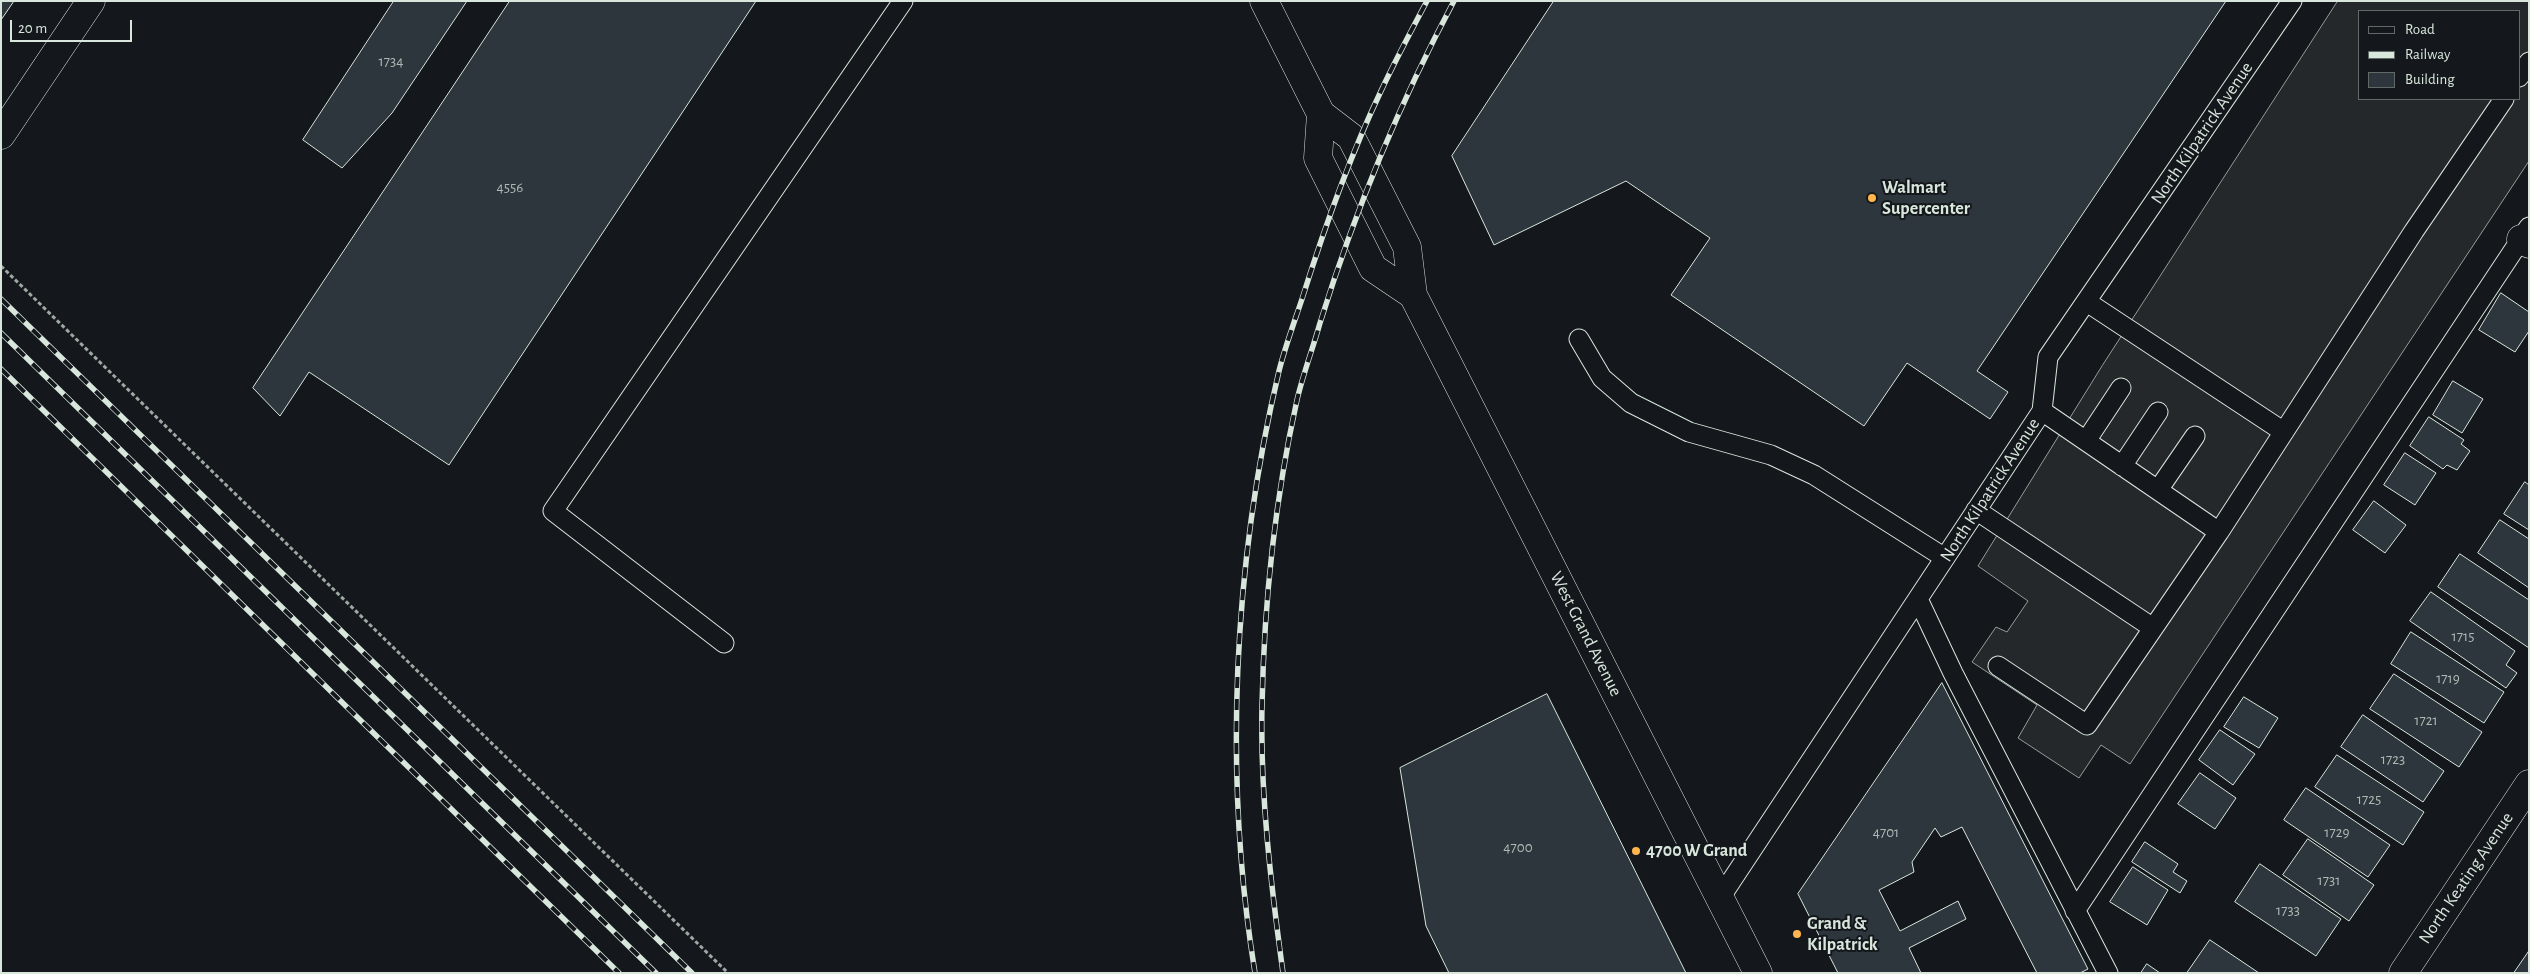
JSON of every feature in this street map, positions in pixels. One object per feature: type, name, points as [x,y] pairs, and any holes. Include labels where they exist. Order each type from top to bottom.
[{"type":"main road","points":[[1,135],[91,1]]},
{"type":"main road","name":"West Grand Avenue","points":[[1264,1],[1321,114],[1351,137],[1360,154],[1407,247],[1413,295],[1758,973]]},
{"type":"main road","name":"West Grand Avenue","points":[[1321,114],[1318,158],[1373,268],[1413,295]]},
{"type":"main road","name":"North Keating Avenue","points":[[2403,973],[2529,784]]},
{"type":"lane","points":[[724,643],[553,511],[903,1]]},
{"type":"lane","name":"North Kilpatrick Avenue","points":[[1720,898],[2042,411],[2048,357],[2292,1]]},
{"type":"lane","points":[[2520,76],[2529,62]]},
{"type":"lane","points":[[1998,666],[2087,725],[2219,532],[2414,231],[2503,100]]},
{"type":"lane","points":[[2076,911],[2526,237]]},
{"type":"lane","points":[[2087,302],[2145,350],[2219,400],[2284,432]]},
{"type":"lane","points":[[1578,339],[1602,378],[1631,403],[1689,432],[1771,456],[1814,475],[1945,558]]},
{"type":"lane","points":[[2086,441],[2121,388]]},
{"type":"lane","points":[[2042,411],[2219,532]]},
{"type":"lane","points":[[2122,466],[2158,412]]},
{"type":"lane","points":[[2158,490],[2194,436]]},
{"type":"lane","points":[[1976,510],[2153,628]]},
{"type":"lane","points":[[1918,599],[2108,973]]},
{"type":"path","points":[[1,266],[728,973]]},
{"type":"shaded area","points":[[2338,1],[2529,1],[2529,161],[2130,764],[2101,745],[2079,778],[2018,738],[2037,705],[1972,662],[1996,627],[2007,632],[2028,601],[1978,566],[2102,366]]},
{"type":"building","points":[[1,1],[14,1],[1,20]]},
{"type":"building","points":[[394,1],[467,1],[392,113],[342,168],[303,140]]},
{"type":"building","points":[[510,1],[756,1],[449,465],[309,372],[280,416],[253,388]]},
{"type":"building","name":"Walmart Supercenter","points":[[1554,1],[2226,1],[1977,371],[2008,392],[1990,419],[1907,363],[1864,426],[1671,295],[1710,238],[1626,181],[1494,245],[1452,156]]},
{"type":"building","points":[[2501,293],[2529,312],[2529,331],[2515,352],[2479,330]]},
{"type":"building","points":[[2453,381],[2483,399],[2462,433],[2433,415]]},
{"type":"building","points":[[2429,417],[2464,440],[2461,444],[2470,451],[2457,470],[2447,465],[2443,469],[2410,446]]},
{"type":"building","points":[[2405,453],[2436,473],[2415,505],[2384,485]]},
{"type":"building","points":[[2525,482],[2529,485],[2529,530],[2504,514]]},
{"type":"building","points":[[2374,501],[2406,525],[2385,553],[2353,530]]},
{"type":"building","points":[[2500,520],[2529,539],[2529,588],[2478,553]]},
{"type":"building","points":[[2460,554],[2529,600],[2529,648],[2438,587]]},
{"type":"building","points":[[2431,592],[2515,651],[2506,665],[2517,673],[2506,688],[2410,621]]},
{"type":"building","points":[[2411,632],[2504,692],[2484,723],[2391,664]]},
{"type":"building","points":[[2394,674],[2482,732],[2459,767],[2370,709]]},
{"type":"building","points":[[1942,683],[2088,969],[2080,973],[2037,973],[1962,827],[1941,837],[1935,828],[1912,862],[1914,872],[1879,890],[1900,931],[1958,901],[1966,919],[1909,948],[1921,973],[1838,973],[1798,894]]},
{"type":"building","points":[[1547,694],[1686,973],[1449,973],[1426,926],[1400,768]]},
{"type":"building","points":[[2244,697],[2278,718],[2259,748],[2224,727]]},
{"type":"building","points":[[2363,715],[2444,771],[2423,802],[2341,747]]},
{"type":"building","points":[[2220,730],[2255,754],[2233,785],[2199,760]]},
{"type":"building","points":[[2337,755],[2424,812],[2403,845],[2315,787]]},
{"type":"building","points":[[2200,773],[2236,798],[2215,829],[2178,804]]},
{"type":"building","points":[[2306,788],[2390,845],[2368,877],[2284,820]]},
{"type":"building","points":[[2308,839],[2374,885],[2349,921],[2283,875]]},
{"type":"building","points":[[2145,842],[2178,864],[2173,872],[2187,881],[2180,893],[2132,862]]},
{"type":"building","points":[[2260,864],[2341,919],[2316,956],[2235,902]]},
{"type":"building","points":[[2133,867],[2168,890],[2147,925],[2110,902]]},
{"type":"building","points":[[2210,940],[2259,973],[2187,973]]},
{"type":"building","points":[[2529,951],[2529,973],[2514,973]]},
{"type":"building","points":[[2147,964],[2160,973],[2141,973]]},
{"type":"railway","points":[[1255,973],[1245,899],[1236,747],[1243,595],[1251,519],[1263,444],[1284,353],[1338,194],[1358,142],[1381,91],[1427,1]]},
{"type":"railway","points":[[1283,973],[1267,840],[1262,706],[1268,590],[1277,513],[1289,437],[1299,390],[1363,199],[1415,79],[1454,1]]},
{"type":"railway","points":[[1,299],[692,973]]},
{"type":"railway","points":[[1,333],[656,973]]},
{"type":"railway","points":[[1,369],[619,973]]},
{"type":"place","name":"Walmart Supercenter","points":[[1872,198]]},
{"type":"place","name":"4700 W Grand","points":[[1636,851]]},
{"type":"place","name":"Grand & Kilpatrick","points":[[1797,934]]}]
